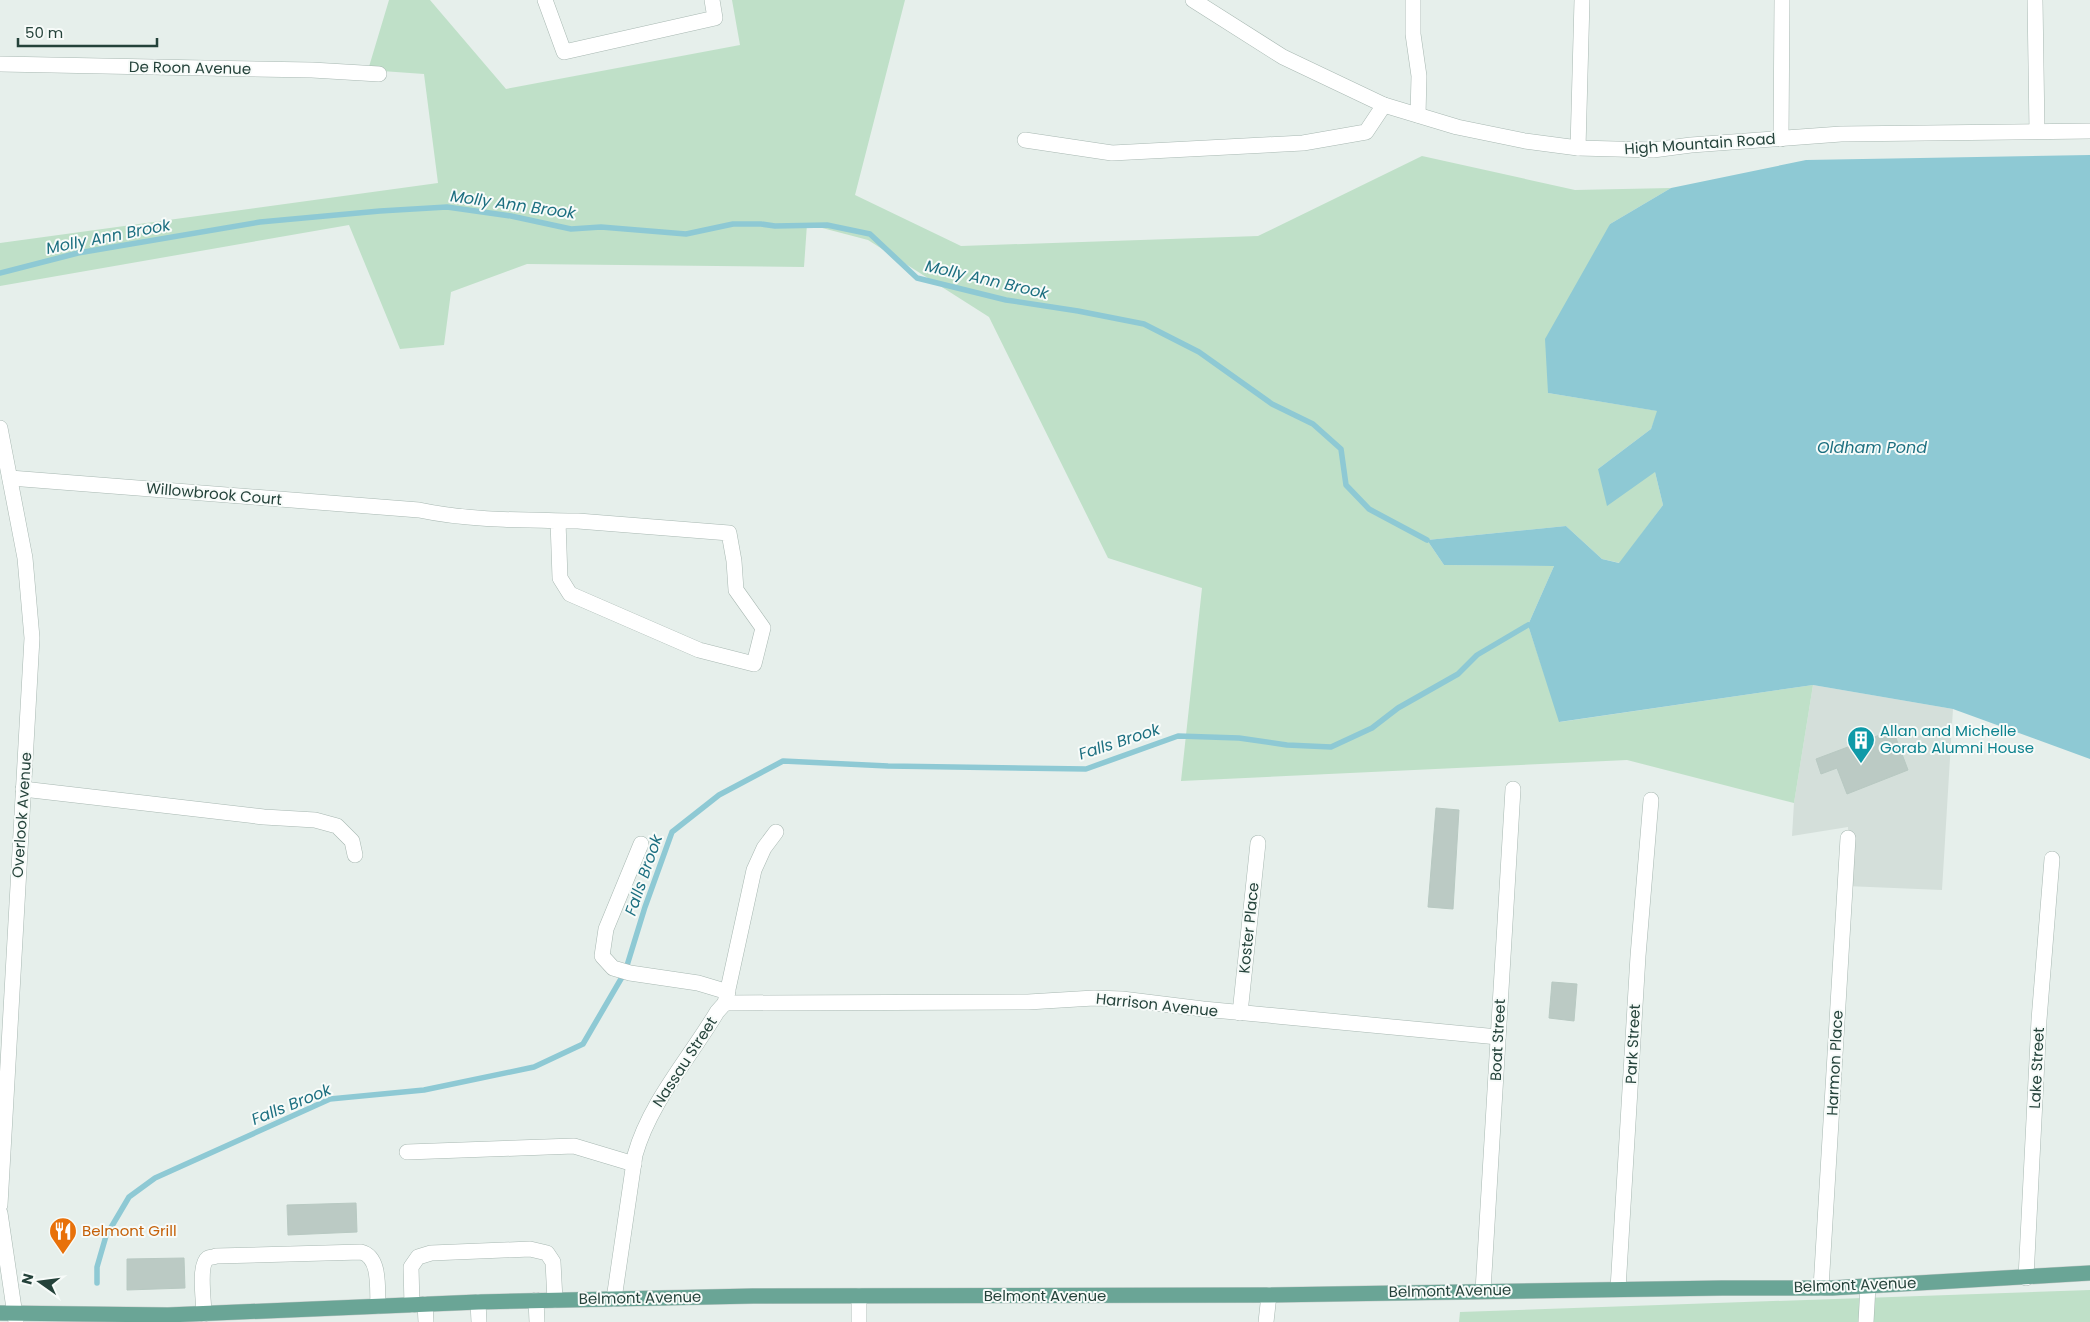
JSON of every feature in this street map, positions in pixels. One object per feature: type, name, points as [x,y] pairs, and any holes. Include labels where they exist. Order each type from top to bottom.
[{"type":"main road","name":"Belmont Avenue","points":[[10,1316],[75,1318],[204,1314],[223,1318],[378,1306],[536,1300],[859,1296],[1269,1295],[1618,1289],[1822,1288],[2090,1273]]},
{"type":"street","points":[[545,0],[564,52],[715,18],[712,0]]},
{"type":"street","name":"High Mountain Road","points":[[1193,0],[1283,57],[1384,105],[1467,129],[1525,141],[1578,148],[1653,150],[1841,134],[2090,131]]},
{"type":"street","points":[[1414,0],[1413,34],[1419,76],[1418,115]]},
{"type":"street","points":[[1578,148],[1582,0]]},
{"type":"street","points":[[1781,139],[1782,0]]},
{"type":"street","points":[[2035,0],[2036,132]]},
{"type":"street","name":"De Roon Avenue","points":[[0,64],[312,70],[379,74]]},
{"type":"street","points":[[1025,140],[1112,153],[1303,143],[1366,132],[1384,105]]},
{"type":"street","name":"Overlook Avenue","points":[[0,428],[25,558],[32,638],[1,1156],[0,1205]]},
{"type":"street","name":"Willowbrook Court","points":[[10,478],[419,510],[503,520],[558,521],[729,533],[734,561],[736,590],[763,628],[754,664],[699,650],[570,594],[560,578],[558,521]]},
{"type":"street","points":[[23,789],[254,816],[316,820],[337,826],[352,841],[356,855]]},
{"type":"street","name":"Boat Street","points":[[1483,1291],[1513,789]]},
{"type":"street","name":"Park Street","points":[[1618,1289],[1638,956],[1651,800]]},
{"type":"street","name":"Nassau Street","points":[[614,1299],[639,1141],[653,1110],[727,997],[754,870],[764,848],[776,832]]},
{"type":"street","name":"Harmon Place","points":[[1822,1288],[1848,838]]},
{"type":"street","name":"Koster Place","points":[[1240,1013],[1258,843]]},
{"type":"street","name":"Harrison Avenue","points":[[641,844],[606,929],[602,956],[613,968],[630,973],[698,983],[727,997],[1028,1002],[1094,998],[1122,999],[1240,1013],[1498,1037]]},
{"type":"street","name":"Lake Street","points":[[2026,1278],[2039,1020],[2052,859]]},
{"type":"street","points":[[407,1152],[574,1146],[634,1164]]},
{"type":"street","points":[[1,1222],[10,1316]]},
{"type":"street","points":[[426,1322],[418,1304],[411,1267],[418,1257],[431,1253],[530,1249],[547,1253],[553,1262],[555,1300]]},
{"type":"street","points":[[204,1314],[202,1273],[208,1258],[216,1256],[366,1253],[373,1260],[376,1270],[378,1306]]},
{"type":"street","points":[[1866,1322],[1868,1286]]},
{"type":"street","points":[[1266,1322],[1269,1295]]},
{"type":"street","points":[[859,1296],[859,1322]]},
{"type":"street","points":[[536,1300],[537,1322]]},
{"type":"street","points":[[478,1302],[479,1322]]},
{"type":"shaded area","points":[[1813,685],[1953,709],[1942,890],[1846,886],[1848,827],[1792,836],[1794,803]]},
{"type":"green space","points":[[389,0],[430,0],[506,89],[740,45],[732,0],[905,0],[855,195],[961,246],[1258,236],[1422,156],[1575,190],[1671,188],[1610,224],[1548,393],[1658,411],[1651,429],[1598,469],[1655,472],[1663,505],[1620,563],[1602,559],[1566,526],[1427,540],[1444,565],[1554,566],[1528,625],[1560,722],[1813,685],[1794,803],[1627,760],[1181,781],[1202,588],[1108,558],[989,317],[868,240],[807,224],[804,267],[527,264],[451,292],[444,345],[400,349],[349,225],[0,286],[0,243],[438,183],[424,74],[368,70]]},
{"type":"green space","points":[[2090,1290],[2090,1322],[1459,1322],[1460,1312]]},
{"type":"water","name":"Oldham Pond","points":[[2090,155],[2090,759],[1953,709],[1813,685],[1559,722],[1528,625],[1554,566],[1444,565],[1427,540],[1566,526],[1602,559],[1619,563],[1663,505],[1655,472],[1607,506],[1598,469],[1651,429],[1657,411],[1548,393],[1545,339],[1610,224],[1671,188],[1806,160]]},
{"type":"building","name":"Allan and Michelle Gorab Alumni House","points":[[1893,730],[1908,770],[1847,794],[1837,768],[1821,774],[1816,759]]},
{"type":"building","points":[[1436,808],[1459,810],[1453,909],[1428,907]]},
{"type":"building","points":[[1552,982],[1577,984],[1574,1021],[1549,1018]]},
{"type":"building","points":[[356,1203],[357,1232],[288,1235],[287,1205]]},
{"type":"building","points":[[184,1258],[185,1288],[127,1290],[127,1259]]},
{"type":"waterway","name":"Molly Ann Brook","points":[[0,273],[78,253],[260,222],[447,207],[511,216],[571,229],[601,227],[686,234],[733,224],[775,226],[827,225],[870,234],[917,278],[1006,300],[1144,324],[1199,352],[1272,404],[1313,424],[1341,449],[1346,485],[1369,509],[1427,540]]},
{"type":"waterway","name":"Falls Brook","points":[[97,1283],[97,1267],[106,1236],[129,1197],[155,1178],[330,1099],[424,1090],[534,1067],[583,1044],[625,972],[645,907],[672,832],[719,795],[783,761],[888,766],[1086,769],[1178,736],[1239,738],[1287,745],[1331,747],[1372,728],[1398,708],[1458,674],[1477,655],[1528,625]]},
{"type":"place","name":"Allan and Michelle Gorab Alumni House","points":[[1861,764]]},
{"type":"place","name":"Belmont Grill","points":[[63,1255]]}]
